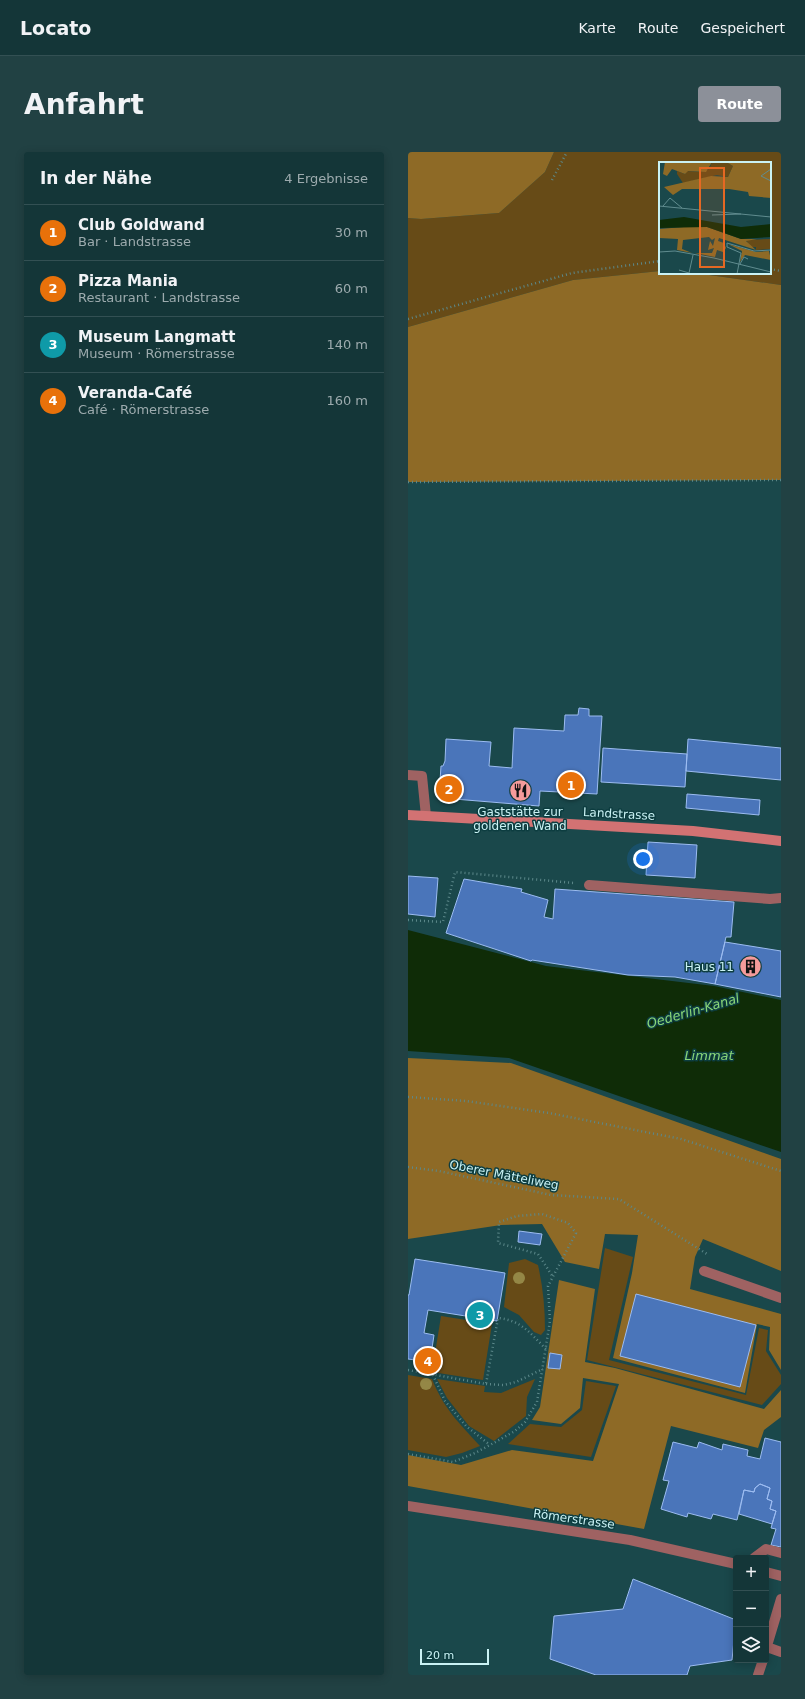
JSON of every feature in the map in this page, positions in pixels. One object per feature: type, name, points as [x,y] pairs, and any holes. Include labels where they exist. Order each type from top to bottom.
[{"type":"main road","name":"Landstrasse","points":[[408,815],[693,831],[781,841]]},
{"type":"street","points":[[408,775],[422,776],[426,816]]},
{"type":"street","points":[[588,885],[770,899],[781,898]]},
{"type":"street","points":[[704,1271],[781,1298]]},
{"type":"street","name":"Römerstrasse","points":[[408,1506],[630,1540],[733,1563]]},
{"type":"street","points":[[758,1555],[766,1549],[781,1553]]},
{"type":"street","points":[[769,1573],[781,1576]]},
{"type":"street","points":[[769,1638],[781,1599]]},
{"type":"street","points":[[769,1649],[781,1652]]},
{"type":"street","points":[[758,1675],[762,1663]]},
{"type":"path","points":[[552,180],[567,152]]},
{"type":"path","points":[[408,318],[572,273],[659,261]]},
{"type":"path","points":[[771,269],[781,271]]},
{"type":"path","points":[[408,482],[781,480]]},
{"type":"path","points":[[408,920],[443,922],[455,872],[588,885]]},
{"type":"path","points":[[408,1097],[466,1101],[549,1113],[681,1139],[781,1170]]},
{"type":"path","name":"Oberer Mätteliweg","points":[[408,1167],[439,1171],[551,1195],[619,1199],[708,1254],[704,1271]]},
{"type":"path","points":[[408,1454],[453,1462],[475,1453],[516,1431],[525,1422],[537,1402],[550,1321],[548,1286],[553,1277],[576,1233],[568,1223],[542,1214],[516,1216],[499,1222],[498,1242],[538,1254],[553,1277]]},
{"type":"path","points":[[486,1384],[498,1318],[506,1318],[520,1323],[546,1349]]},
{"type":"path","points":[[426,1373],[427,1363]]},
{"type":"path","points":[[408,1370],[486,1384],[504,1385],[516,1382],[542,1369]]},
{"type":"path","points":[[433,1374],[445,1401],[466,1426],[490,1445]]},
{"type":"shaded area","points":[[408,152],[554,152],[545,172],[499,213],[421,219],[408,218]]},
{"type":"shaded area","points":[[554,152],[781,152],[781,285],[702,274],[771,274],[771,162],[659,162],[659,271],[573,280],[408,327],[408,218],[421,219],[499,213],[545,172]]},
{"type":"shaded area","points":[[659,271],[659,274],[702,274],[781,285],[781,480],[408,482],[408,327],[573,280]]},
{"type":"shaded area","points":[[408,1058],[511,1063],[781,1159],[781,1271],[703,1239],[695,1257],[690,1289],[781,1314],[781,1370],[769,1350],[770,1327],[757,1324],[745,1393],[613,1358],[632,1273],[638,1235],[605,1234],[599,1269],[565,1262],[542,1224],[501,1225],[408,1239]]},
{"type":"shaded area","points":[[605,1248],[633,1257],[609,1360],[746,1395],[759,1328],[768,1330],[766,1351],[781,1375],[781,1384],[762,1405],[587,1360]]},
{"type":"shaded area","points":[[525,1259],[538,1265],[540,1273],[545,1322],[545,1330],[541,1335],[534,1332],[519,1315],[504,1307],[509,1263]]},
{"type":"shaded area","points":[[559,1280],[595,1289],[585,1362],[615,1368],[764,1409],[781,1390],[781,1417],[764,1430],[758,1448],[671,1426],[644,1529],[408,1486],[408,1455],[461,1465],[512,1450],[593,1461],[619,1384],[583,1378],[580,1408],[561,1424],[532,1420],[540,1407]]},
{"type":"shaded area","points":[[441,1316],[492,1324],[483,1380],[432,1372]]},
{"type":"shaded area","points":[[408,1375],[432,1379],[447,1407],[480,1446],[446,1457],[408,1450]]},
{"type":"shaded area","points":[[437,1379],[485,1386],[484,1392],[501,1393],[535,1379],[527,1397],[526,1416],[494,1441],[469,1426],[447,1398]]},
{"type":"shaded area","points":[[586,1381],[616,1386],[591,1457],[508,1444],[530,1424],[561,1427],[582,1410]]},
{"type":"water","name":"Limmat","points":[[408,930],[546,966],[714,986],[781,1000],[781,1152],[509,1058],[408,1051]]},
{"type":"building","points":[[579,708],[589,709],[589,716],[602,716],[597,794],[540,791],[539,806],[442,798],[443,781],[440,781],[441,766],[443,766],[445,761],[446,739],[491,742],[489,766],[512,768],[514,728],[564,731],[565,715],[578,715]]},
{"type":"building","points":[[688,739],[781,748],[781,780],[686,771]]},
{"type":"building","points":[[603,748],[687,754],[685,787],[601,782]]},
{"type":"building","points":[[687,794],[760,800],[759,815],[686,808]]},
{"type":"building","points":[[648,842],[697,845],[695,878],[646,875]]},
{"type":"building","points":[[408,876],[438,878],[435,917],[408,914]]},
{"type":"building","points":[[464,879],[522,889],[521,892],[548,900],[544,917],[553,919],[555,889],[734,902],[731,937],[726,937],[715,984],[675,977],[628,975],[531,961],[446,933]]},
{"type":"building","name":"Haus 11","points":[[725,942],[781,951],[781,997],[715,984]]},
{"type":"building","points":[[519,1231],[542,1234],[540,1245],[518,1242]]},
{"type":"building","points":[[415,1259],[505,1273],[497,1321],[428,1310],[424,1333],[434,1335],[430,1362],[408,1359],[408,1295]]},
{"type":"building","points":[[636,1294],[756,1325],[740,1387],[620,1356]]},
{"type":"building","points":[[550,1353],[562,1355],[560,1369],[548,1368]]},
{"type":"building","points":[[765,1438],[781,1442],[781,1547],[771,1545],[776,1529],[771,1528],[776,1511],[770,1509],[772,1501],[767,1499],[770,1488],[760,1484],[755,1488],[754,1492],[744,1490],[737,1520],[713,1514],[711,1519],[688,1513],[687,1517],[661,1509],[669,1481],[663,1480],[673,1442],[697,1448],[699,1442],[722,1450],[723,1444],[748,1450],[747,1456],[760,1459]]},
{"type":"building","points":[[760,1484],[770,1488],[767,1499],[772,1501],[770,1509],[776,1511],[772,1524],[739,1514],[744,1490],[754,1492],[755,1488]]},
{"type":"building","points":[[633,1579],[733,1619],[732,1660],[690,1666],[687,1675],[596,1675],[550,1659],[554,1616],[623,1609]]},
{"type":"place","name":"Club Goldwand","points":[[571,785]]},
{"type":"place","name":"Pizza Mania","points":[[449,789]]},
{"type":"place","name":"Gaststätte zur goldenen Wand","points":[[520,791]]},
{"type":"place","name":"Haus 11","points":[[750,967]]},
{"type":"place","name":"Museum Langmatt","points":[[480,1315]]},
{"type":"place","name":"Veranda-Café","points":[[428,1361]]},
{"type":"water label","name":"Oederlin-Kanal","points":[[693,1011]]}]
